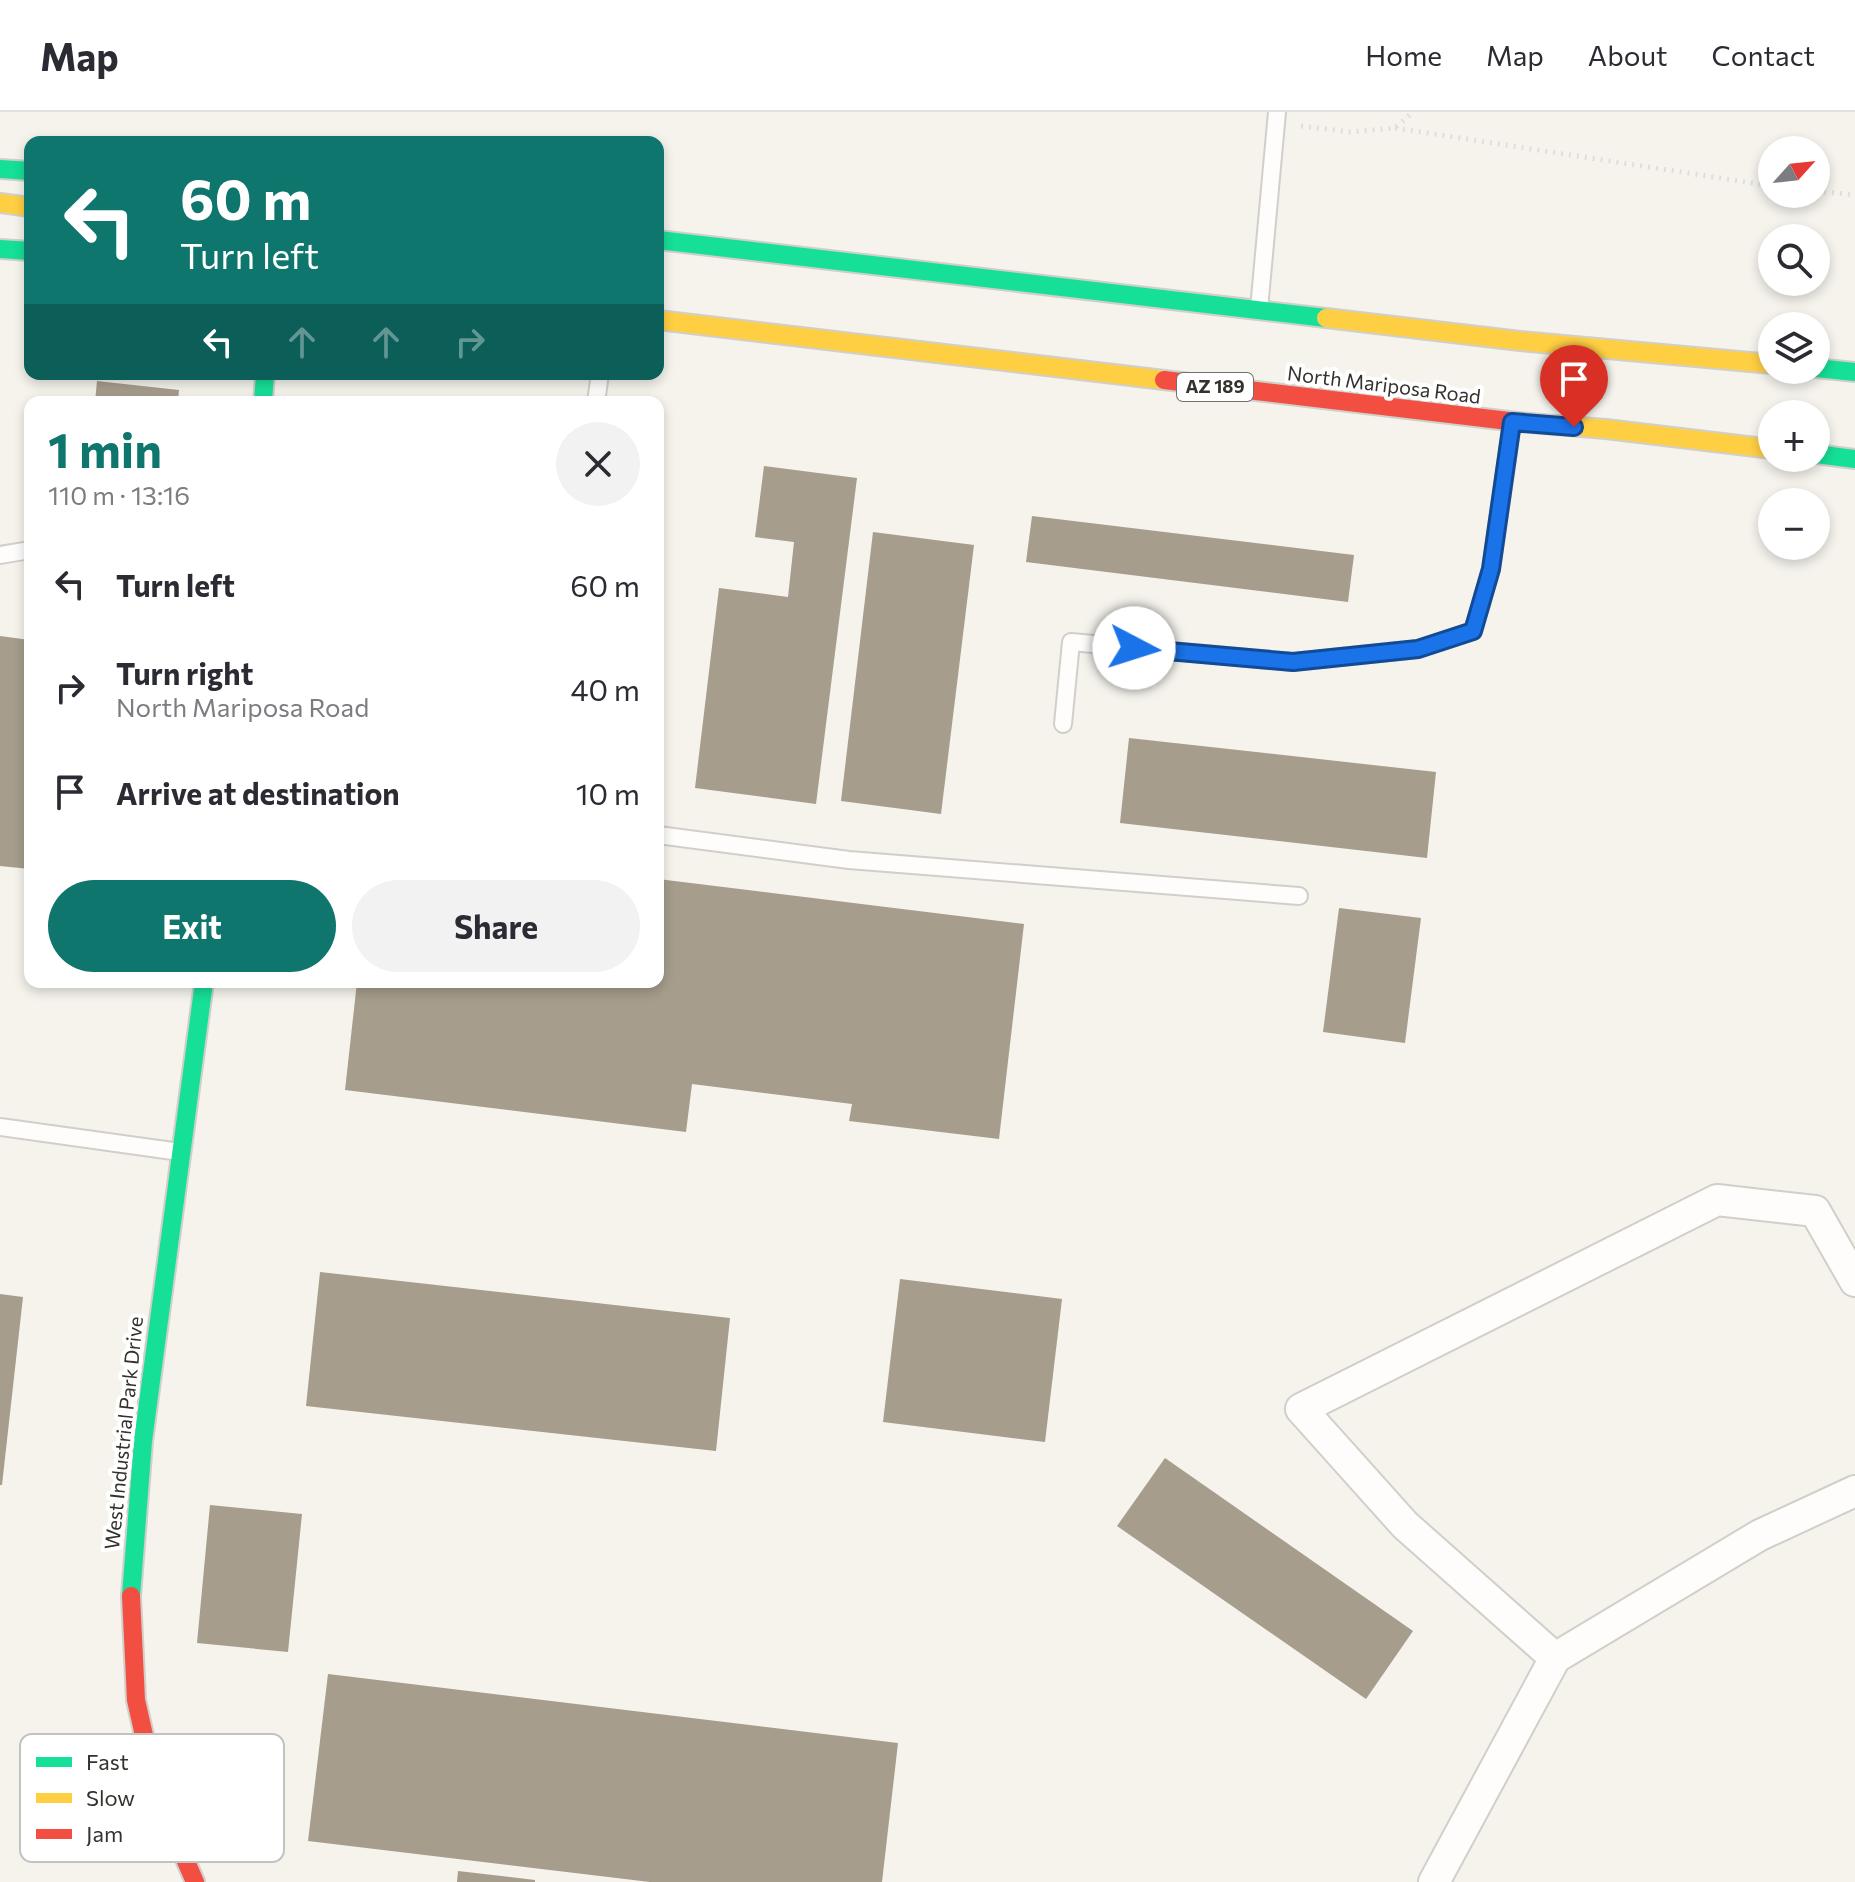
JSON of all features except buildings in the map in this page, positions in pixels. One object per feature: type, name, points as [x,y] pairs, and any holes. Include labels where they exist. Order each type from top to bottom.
[{"type":"main road","points":[[0,169],[24,171]]},
{"type":"main road","points":[[0,203],[24,206]]},
{"type":"main road","points":[[664,241],[1520,341],[1758,363]]},
{"type":"main road","points":[[0,249],[24,251]]},
{"type":"main road","points":[[664,255],[934,272]]},
{"type":"main road","name":"North Mariposa Road","points":[[664,321],[1512,422],[1606,429],[1758,447]]},
{"type":"main road","points":[[1830,369],[1855,372]]},
{"type":"main road","points":[[1830,456],[1855,459]]},
{"type":"main road","name":"West Industrial Park Drive","points":[[144,1734],[136,1700],[130,1582],[143,1441],[203,988]]},
{"type":"main road","name":"West Industrial Park Drive","points":[[186,1862],[195,1882]]},
{"type":"street","points":[[1555,1658],[1405,1525],[1301,1409],[1717,1200],[1815,1211],[1855,1281]]},
{"type":"street","points":[[1434,1882],[1555,1658],[1760,1535],[1855,1491]]},
{"type":"lane","points":[[1259,310],[1276,118]]},
{"type":"lane","points":[[1063,724],[1071,642],[1293,662],[1418,649],[1473,631],[1491,569],[1512,422]]},
{"type":"lane","points":[[0,555],[24,551]]},
{"type":"lane","points":[[664,836],[849,860],[1299,896]]},
{"type":"lane","points":[[0,1127],[181,1152]]},
{"type":"path","points":[[1395,128],[1413,112]]},
{"type":"path","points":[[1276,118],[1351,132],[1395,128],[1758,184]]},
{"type":"path","points":[[1830,192],[1855,195]]},
{"type":"traffic: fast","points":[[0,169],[24,171]]},
{"type":"traffic: fast","points":[[664,241],[1326,318]]},
{"type":"traffic: fast","points":[[0,249],[24,251]]},
{"type":"traffic: fast","points":[[1830,369],[1855,372]]},
{"type":"traffic: fast","points":[[263,396],[265,380]]},
{"type":"traffic: fast","points":[[1830,456],[1855,459]]},
{"type":"traffic: fast","points":[[131,1596],[143,1441],[203,988]]},
{"type":"traffic: slow","points":[[0,203],[24,206]]},
{"type":"traffic: slow","points":[[1326,318],[1520,341],[1758,363]]},
{"type":"traffic: slow","points":[[664,321],[1164,380]]},
{"type":"traffic: slow","points":[[1517,422],[1758,447]]},
{"type":"traffic: jam","points":[[1164,380],[1517,422]]},
{"type":"traffic: jam","points":[[131,1596],[136,1700],[144,1734]]},
{"type":"traffic: jam","points":[[186,1862],[195,1882]]},
{"type":"route","points":[[1134,648],[1293,662],[1418,649],[1473,631],[1491,569],[1512,422],[1574,427]]}]
